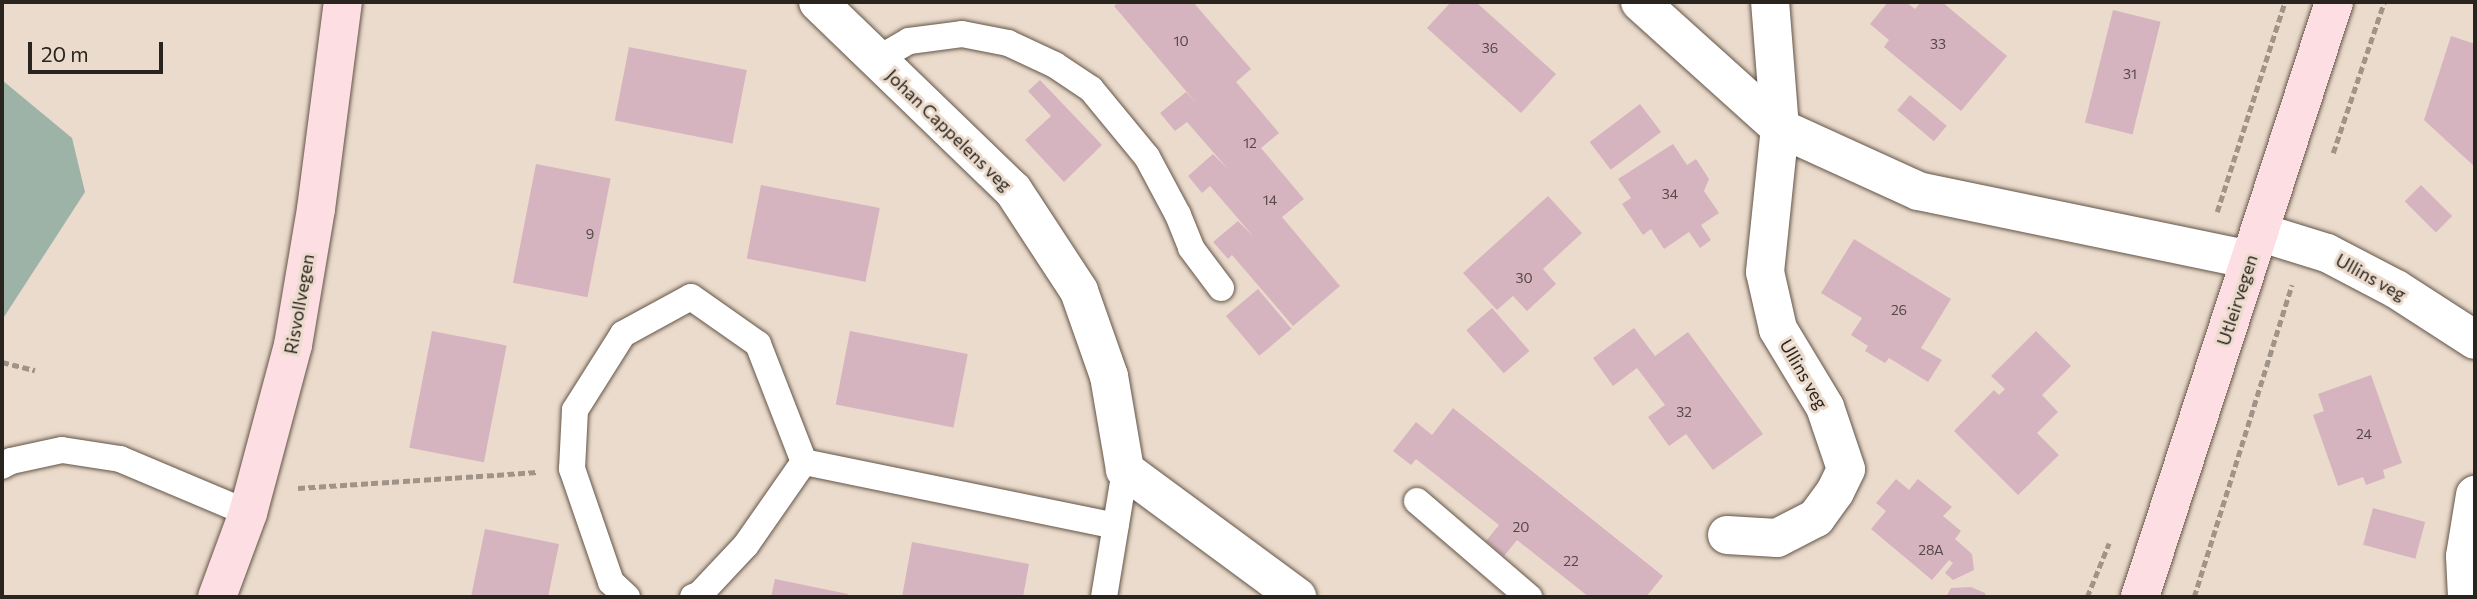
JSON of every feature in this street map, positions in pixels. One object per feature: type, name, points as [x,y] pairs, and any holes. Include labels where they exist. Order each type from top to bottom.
[{"type":"main road","name":"Risvollvegen","points":[[217,597],[251,501],[293,345],[316,209],[343,2]]},
{"type":"main road","name":"Utleirvegen","points":[[2140,597],[2334,2]]},
{"type":"street","name":"Johan Cappelens veg","points":[[818,2],[1013,190],[1079,290],[1110,376],[1125,470]]},
{"type":"street","name":"Ullins veg","points":[[1640,2],[1780,128],[1918,191],[2255,246],[2304,244],[2396,289],[2475,340]]},
{"type":"street","points":[[1770,2],[1780,128]]},
{"type":"street","name":"Ullins veg","points":[[1727,535],[1777,538],[1816,518],[1846,469],[1825,407],[1778,329],[1765,272],[1780,128]]},
{"type":"street","points":[[1125,470],[1297,597]]},
{"type":"street","points":[[2468,597],[2465,556],[2475,495]]},
{"type":"lane","points":[[876,60],[909,41],[962,34],[1008,43],[1055,65],[1091,89],[1147,158],[1178,215],[1191,248],[1221,288]]},
{"type":"lane","points":[[627,597],[611,582],[572,470],[575,410],[623,334],[691,297],[758,344],[804,462]]},
{"type":"lane","points":[[2,466],[11,461],[62,450],[120,459],[251,501]]},
{"type":"lane","points":[[804,462],[1116,526]]},
{"type":"lane","points":[[693,597],[700,594],[746,545],[804,462]]},
{"type":"lane","name":"Johan Cappelens veg","points":[[1104,597],[1125,470]]},
{"type":"lane","points":[[1417,501],[1529,597]]},
{"type":"path","points":[[2331,160],[2384,2]]},
{"type":"path","points":[[2194,597],[2304,244]]},
{"type":"path","points":[[2,362],[35,370]]},
{"type":"path","points":[[251,501],[572,470]]},
{"type":"green space","points":[[2,80],[72,138],[85,192],[2,320]]},
{"type":"building","points":[[1119,2],[1193,2],[1251,69],[1236,82],[1279,133],[1261,148],[1304,199],[1282,217],[1340,286],[1293,326],[1232,255],[1228,259],[1213,242],[1238,221],[1253,236],[1210,186],[1202,193],[1188,176],[1213,154],[1228,169],[1187,122],[1175,131],[1160,113],[1186,92],[1197,104],[1114,6]]},
{"type":"building","points":[[1451,2],[1476,2],[1556,74],[1521,113],[1427,28]]},
{"type":"building","points":[[1888,2],[1906,2],[1915,9],[1921,2],[1942,2],[2007,56],[1961,111],[1884,47],[1889,40],[1870,24]]},
{"type":"building","points":[[2113,10],[2161,22],[2132,134],[2085,123]]},
{"type":"building","points":[[2451,36],[2475,44],[2475,167],[2424,120]]},
{"type":"building","points":[[629,47],[747,70],[732,144],[615,121]]},
{"type":"building","points":[[1040,80],[1102,145],[1064,182],[1025,140],[1051,116],[1028,91]]},
{"type":"building","points":[[1910,95],[1947,126],[1934,141],[1897,110]]},
{"type":"building","points":[[1640,104],[1661,132],[1611,170],[1590,142]]},
{"type":"building","points":[[1673,144],[1687,165],[1696,159],[1709,179],[1704,191],[1719,213],[1701,225],[1711,240],[1700,248],[1689,232],[1664,249],[1651,229],[1643,235],[1622,204],[1631,198],[1618,179]]},
{"type":"building","points":[[536,164],[611,179],[588,297],[513,283]]},
{"type":"building","points":[[761,185],[880,208],[865,282],[747,259]]},
{"type":"building","points":[[2421,185],[2452,216],[2436,232],[2405,201]]},
{"type":"building","points":[[1548,196],[1582,233],[1543,269],[1556,284],[1527,311],[1513,296],[1497,310],[1463,273]]},
{"type":"building","points":[[1854,239],[1951,299],[1921,348],[1942,360],[1928,382],[1889,358],[1885,363],[1865,351],[1868,346],[1851,335],[1862,318],[1821,293]]},
{"type":"building","points":[[1258,289],[1291,329],[1259,356],[1226,316]]},
{"type":"building","points":[[1492,308],[1529,351],[1504,373],[1466,330]]},
{"type":"building","points":[[1634,328],[1655,356],[1688,332],[1763,434],[1713,470],[1686,434],[1669,446],[1648,417],[1665,405],[1637,368],[1613,386],[1593,358]]},
{"type":"building","points":[[432,331],[507,346],[484,462],[409,448]]},
{"type":"building","points":[[850,331],[968,354],[953,428],[836,405]]},
{"type":"building","points":[[2036,331],[2071,366],[2042,395],[2058,412],[2037,433],[2059,455],[2018,495],[1954,431],[1994,390],[1999,395],[2005,389],[1991,376]]},
{"type":"building","points":[[2371,375],[2402,463],[2383,470],[2385,478],[2366,485],[2363,477],[2338,486],[2313,415],[2324,411],[2318,394]]},
{"type":"building","points":[[1453,408],[1663,576],[1646,597],[1589,597],[1517,540],[1504,556],[1486,541],[1499,525],[1416,459],[1411,465],[1393,451],[1416,422],[1432,435]]},
{"type":"building","points":[[1896,479],[1909,490],[1918,479],[1952,507],[1943,516],[1961,531],[1955,539],[1972,554],[1974,570],[1953,580],[1945,573],[1953,563],[1949,560],[1932,580],[1871,529],[1886,511],[1876,503]]},
{"type":"building","points":[[2373,508],[2425,522],[2415,559],[2363,545]]},
{"type":"building","points":[[485,529],[559,544],[548,597],[471,597]]},
{"type":"building","points":[[912,542],[1029,564],[1023,597],[902,597]]},
{"type":"building","points":[[775,579],[848,594],[848,597],[771,597]]},
{"type":"building","points":[[1971,587],[1985,593],[1986,597],[1946,597],[1951,588]]}]
